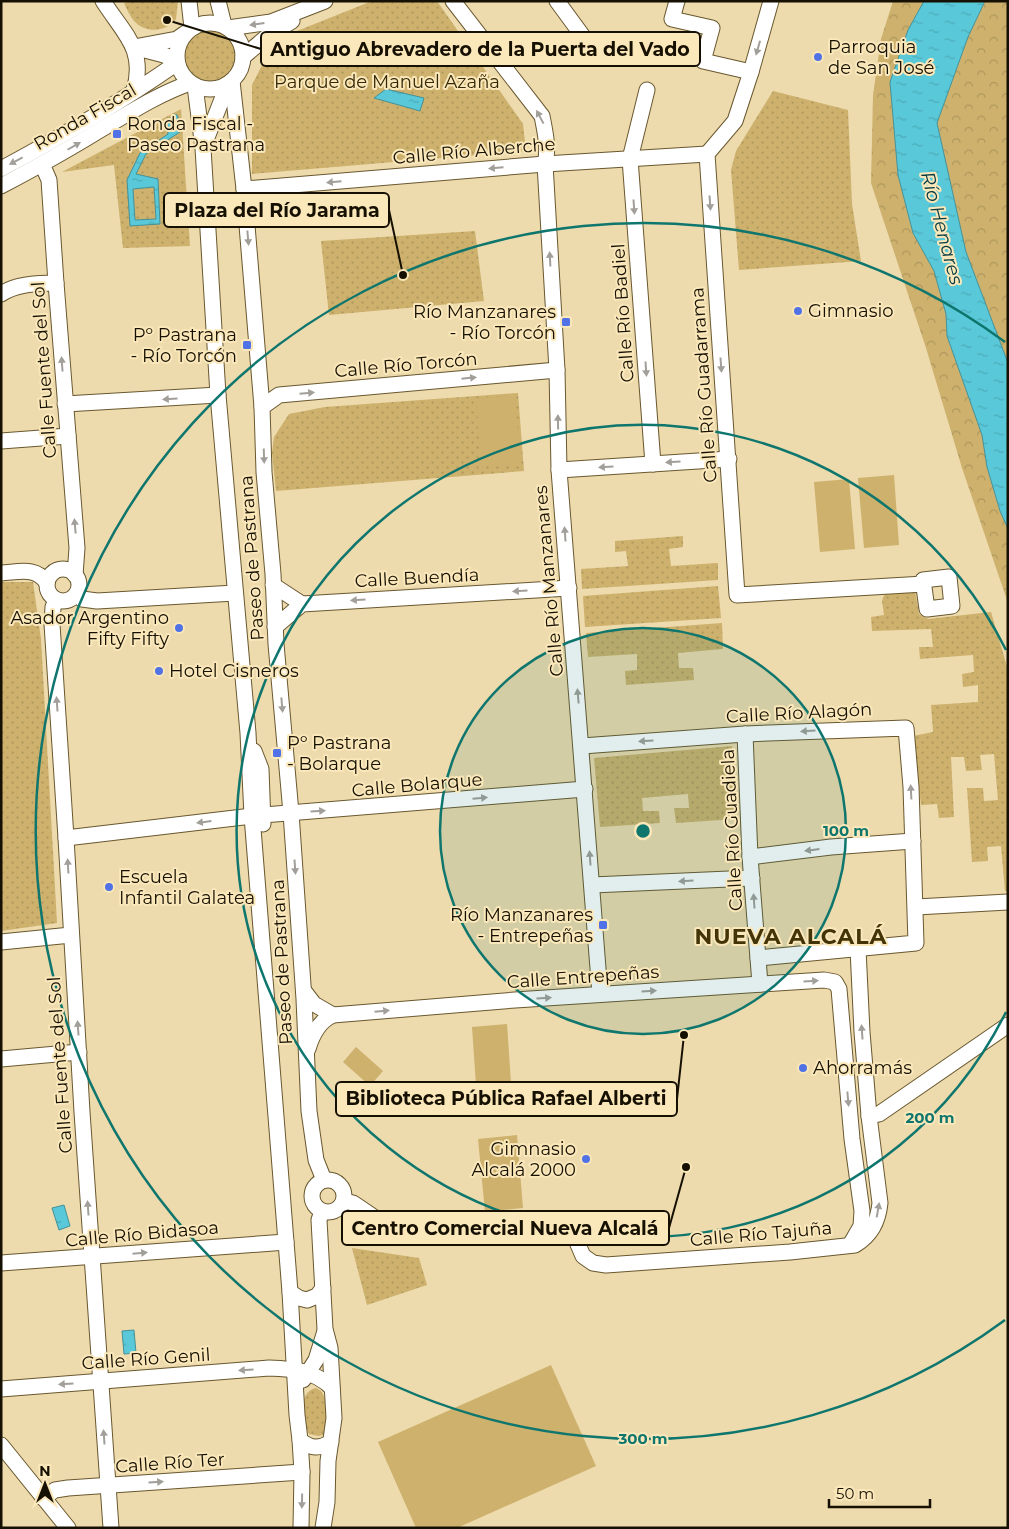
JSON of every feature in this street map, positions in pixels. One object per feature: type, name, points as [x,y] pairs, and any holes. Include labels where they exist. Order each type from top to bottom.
[{"type":"street","points":[[103,1],[134,47],[138,71],[134,91]]},
{"type":"street","points":[[189,1],[188,31],[176,50],[176,62],[179,70],[193,85],[206,89],[218,88],[230,83],[242,66],[244,58],[240,41],[226,27],[218,1]]},
{"type":"street","name":"Calle Río Manzanares","points":[[454,1],[542,116],[545,129],[545,164],[557,370],[559,470],[600,994]]},
{"type":"street","points":[[557,1],[590,46]]},
{"type":"street","points":[[677,1],[672,19],[712,28],[703,61],[751,72]]},
{"type":"street","points":[[707,154],[735,120],[771,1]]},
{"type":"street","points":[[134,47],[177,39],[188,31],[208,23],[226,27],[271,22],[321,3]]},
{"type":"street","points":[[244,58],[275,31],[321,3]]},
{"type":"street","points":[[134,47],[164,55],[176,62]]},
{"type":"street","name":"Ronda Fiscal","points":[[1,169],[38,150],[134,91],[176,62]]},
{"type":"street","name":"Paseo de Pastrana","points":[[203,148],[230,83]]},
{"type":"street","name":"Paseo de Pastrana","points":[[230,83],[244,189],[262,407],[264,472],[275,627],[304,991],[309,1111],[316,1160],[324,1180]]},
{"type":"street","name":"Ronda Fiscal","points":[[1,186],[141,105],[175,88],[193,85]]},
{"type":"street","name":"Paseo de Pastrana","points":[[193,85],[203,148],[218,395],[248,733],[258,815],[258,876],[290,1292],[302,1371],[296,1386],[302,1472],[301,1528]]},
{"type":"street","name":"Calle Río Badiel","points":[[647,90],[632,144],[630,159],[653,464]]},
{"type":"street","name":"Calle Río Alberche","points":[[244,189],[545,164],[707,154]]},
{"type":"street","name":"Calle Río Guadarrama","points":[[707,154],[737,596],[924,584]]},
{"type":"street","name":"Calle Fuente del Sol","points":[[42,164],[50,180],[56,283],[77,548],[75,575]]},
{"type":"street","points":[[1,294],[21,285],[56,283]]},
{"type":"street","name":"Calle Río Torcón","points":[[262,407],[279,395],[557,370]]},
{"type":"street","points":[[65,404],[218,395]]},
{"type":"street","points":[[1,441],[68,436]]},
{"type":"street","points":[[559,470],[729,458]]},
{"type":"street","points":[[1,573],[34,571],[42,576],[47,583],[49,593],[57,600],[67,601],[76,595],[79,585],[75,575],[66,569],[61,569],[52,574],[47,583]]},
{"type":"street","points":[[273,585],[302,604],[275,627]]},
{"type":"street","name":"Calle Buendía","points":[[302,604],[569,588]]},
{"type":"street","points":[[76,595],[82,600],[97,601],[235,593]]},
{"type":"street","name":"Calle Fuente del Sol","points":[[57,600],[53,607],[52,624],[111,1528]]},
{"type":"street","name":"Calle Río Alagón","points":[[582,746],[745,734],[906,728],[913,841]]},
{"type":"street","name":"Calle Río Guadiela","points":[[745,734],[750,857],[760,984]]},
{"type":"street","name":"Calle Bolarque","points":[[66,838],[258,815],[585,789]]},
{"type":"street","points":[[750,857],[831,847],[913,841],[916,943],[758,958]]},
{"type":"street","points":[[592,886],[752,878]]},
{"type":"street","points":[[916,907],[1008,902]]},
{"type":"street","points":[[1,942],[71,935]]},
{"type":"street","points":[[850,1245],[855,1245],[870,1234],[879,1214],[880,1203],[870,1134],[858,949]]},
{"type":"street","name":"Calle Entrepeñas","points":[[333,1015],[600,994],[824,980],[835,982],[839,989],[852,1139]]},
{"type":"street","points":[[304,991],[314,1004],[333,1015],[325,1020],[316,1030],[306,1056]]},
{"type":"street","points":[[869,1116],[879,1114],[1008,1025]]},
{"type":"street","points":[[1,1059],[79,1052]]},
{"type":"street","points":[[850,1245],[861,1226],[862,1211],[852,1139],[870,1134]]},
{"type":"street","points":[[857,1178],[876,1175]]},
{"type":"street","points":[[324,1180],[331,1180],[338,1182],[342,1187],[345,1194],[344,1200],[341,1207],[335,1211],[328,1212],[316,1207],[312,1195],[318,1183],[324,1180]]},
{"type":"street","name":"Calle Río Tajuña","points":[[344,1200],[353,1203],[384,1224],[409,1230],[558,1222],[566,1227],[584,1256],[593,1263],[606,1265],[790,1252],[850,1245]]},
{"type":"street","points":[[322,1211],[319,1220],[322,1288],[330,1348],[334,1418],[323,1528]]},
{"type":"street","name":"Calle Río Bidasoa","points":[[1,1263],[286,1242]]},
{"type":"street","points":[[290,1292],[299,1298],[307,1300],[316,1296],[322,1288]]},
{"type":"street","points":[[302,1371],[316,1360],[326,1329]]},
{"type":"street","name":"Calle Río Genil","points":[[1,1389],[269,1368],[302,1371]]},
{"type":"street","points":[[302,1371],[317,1376],[332,1388]]},
{"type":"street","points":[[300,1440],[307,1446],[316,1448],[323,1447],[331,1442]]},
{"type":"street","points":[[1,1445],[68,1528]]},
{"type":"street","name":"Calle Río Ter","points":[[43,1498],[55,1490],[302,1472]]},
{"type":"green space","points":[[132,1],[178,1],[176,19],[167,27],[161,29],[150,30],[144,28],[134,21],[124,3]]},
{"type":"green space","name":"Parque de Manuel Azaña","points":[[372,1],[437,1],[523,124],[526,151],[252,174],[252,85],[265,59],[287,35]]},
{"type":"green space","points":[[893,1],[924,1],[908,30],[890,82],[898,175],[913,233],[934,271],[946,314],[947,336],[982,435],[987,467],[1000,511],[1008,529],[1008,603],[962,468],[926,348],[871,183],[873,95],[881,39]]},
{"type":"green space","points":[[985,1],[1008,1],[1008,363],[966,252],[937,123],[968,37]]},
{"type":"green space","points":[[210,31],[228,38],[235,56],[228,74],[210,81],[192,74],[185,56],[192,38]]},
{"type":"green space","points":[[773,91],[848,110],[852,204],[861,261],[739,270],[731,170],[736,151]]},
{"type":"green space","points":[[181,109],[190,246],[123,248],[114,165],[62,172]]},
{"type":"green space","points":[[475,231],[484,301],[329,315],[321,241]]},
{"type":"green space","points":[[518,393],[524,471],[276,491],[272,453],[274,437],[289,414],[325,407]]},
{"type":"green space","points":[[515,396],[521,463],[481,466],[476,398]]},
{"type":"green space","points":[[894,475],[899,545],[864,548],[858,478]]},
{"type":"green space","points":[[849,479],[855,549],[820,552],[814,482]]},
{"type":"green space","points":[[683,536],[683,547],[669,549],[671,566],[718,563],[718,580],[582,589],[581,569],[628,566],[626,551],[615,552],[615,541]]},
{"type":"green space","points":[[1,582],[33,582],[41,639],[57,923],[1,931]]},
{"type":"green space","points":[[914,585],[919,614],[928,619],[991,612],[1008,670],[1008,891],[1005,891],[1001,846],[987,847],[988,861],[972,862],[967,788],[983,788],[984,801],[998,800],[994,754],[980,755],[982,770],[966,771],[964,757],[951,757],[954,817],[939,818],[937,804],[921,805],[913,736],[933,732],[931,705],[978,702],[978,685],[963,687],[962,674],[974,672],[973,655],[920,659],[919,647],[933,647],[931,629],[872,631],[871,617],[884,615],[882,601],[887,586]]},
{"type":"green space","points":[[718,586],[721,618],[585,627],[583,596]]},
{"type":"green space","points":[[722,623],[723,649],[678,653],[679,668],[693,668],[694,680],[626,685],[625,671],[637,670],[637,654],[588,657],[586,633]]},
{"type":"green space","points":[[732,746],[736,819],[676,823],[674,808],[689,808],[688,794],[642,798],[643,811],[659,811],[660,823],[600,827],[594,758]]},
{"type":"green space","points":[[507,1024],[511,1083],[476,1085],[472,1027]]},
{"type":"green space","points":[[356,1047],[383,1071],[370,1086],[343,1062]]},
{"type":"green space","points":[[517,1135],[523,1208],[485,1212],[478,1139]]},
{"type":"green space","points":[[352,1248],[419,1258],[427,1285],[367,1305]]},
{"type":"green space","points":[[551,1365],[596,1466],[457,1528],[416,1528],[378,1442]]},
{"type":"green space","points":[[316,1388],[324,1396],[328,1413],[323,1435],[318,1436],[309,1434],[303,1415],[306,1395],[310,1390]]},
{"type":"water","name":"Río Henares","points":[[924,1],[985,1],[968,37],[937,123],[966,252],[1008,363],[1008,529],[1000,511],[987,467],[982,435],[947,336],[946,314],[934,271],[913,233],[898,175],[890,82],[908,30]]},
{"type":"water","points":[[386,89],[424,98],[420,111],[374,98]]},
{"type":"water","points":[[174,114],[177,115],[180,132],[146,154],[136,174],[158,179],[160,224],[130,226],[127,180],[140,153],[168,134],[167,121]],"holes":[[[154,187],[156,219],[135,220],[133,189]]]},
{"type":"water","points":[[64,1205],[70,1226],[59,1230],[52,1208]]},
{"type":"water","points":[[134,1330],[136,1353],[124,1354],[122,1331]]},
{"type":"place","name":"Antiguo Abrevadero de la Puerta del Vado","points":[[167,20]]},
{"type":"place","name":"Parroquia de San José","points":[[818,57]]},
{"type":"place","name":"Ronda Fiscal - Paseo Pastrana","points":[[117,134]]},
{"type":"place","name":"Plaza del Río Jarama","points":[[403,275]]},
{"type":"place","name":"Gimnasio","points":[[798,311]]},
{"type":"place","name":"Río Manzanares - Río Torcón","points":[[566,322]]},
{"type":"place","name":"Pº Pastrana - Río Torcón","points":[[247,345]]},
{"type":"place","name":"Asador Argentino Fifty Fifty","points":[[179,628]]},
{"type":"place","name":"Hotel Cisneros","points":[[159,671]]},
{"type":"place","name":"Pº Pastrana - Bolarque","points":[[277,753]]},
{"type":"place","name":"Escuela Infantil Galatea","points":[[109,887]]},
{"type":"place","name":"Río Manzanares - Entrepeñas","points":[[603,925]]},
{"type":"place","name":"Biblioteca Pública Rafael Alberti","points":[[684,1035]]},
{"type":"place","name":"Ahorramás","points":[[803,1068]]},
{"type":"place","name":"Gimnasio Alcalá 2000","points":[[586,1159]]},
{"type":"place","name":"Centro Comercial Nueva Alcalá","points":[[686,1167]]},
{"type":"district","name":"NUEVA ALCALÁ","points":[[791,936]]}]
